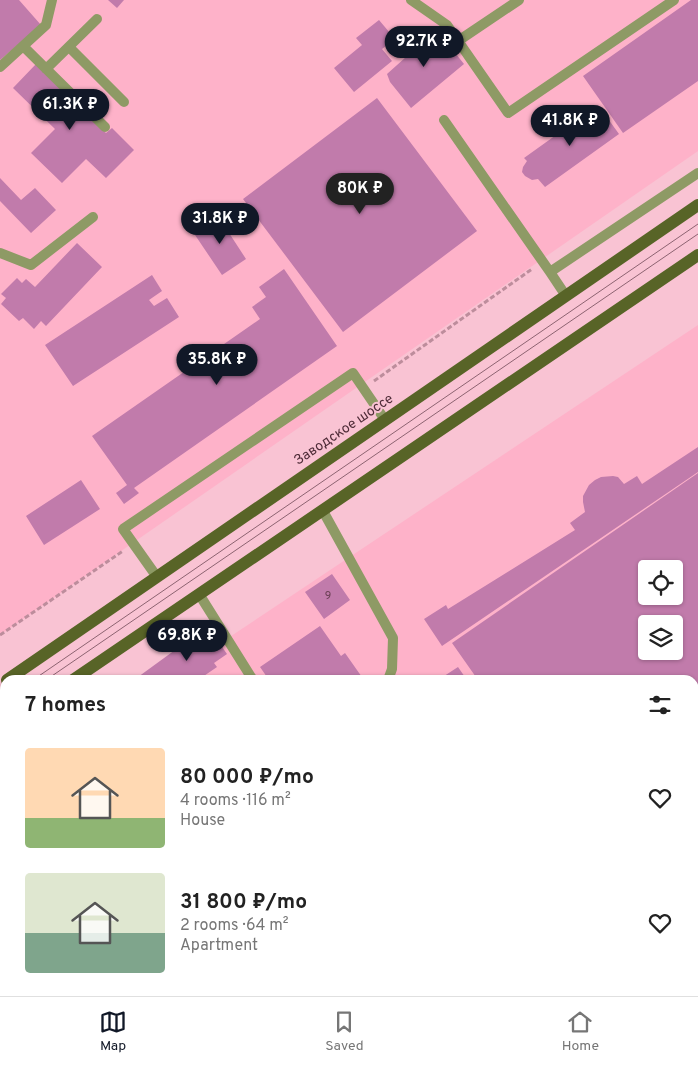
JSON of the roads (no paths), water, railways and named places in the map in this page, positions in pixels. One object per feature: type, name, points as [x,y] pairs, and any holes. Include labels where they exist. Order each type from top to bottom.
[{"type":"main road","name":"Заводское шоссе","points":[[15,675],[698,205]]},
{"type":"main road","points":[[80,675],[698,256]]},
{"type":"lane","points":[[0,67],[46,24],[52,0]]},
{"type":"lane","points":[[411,0],[447,25],[508,113],[674,0]]},
{"type":"lane","points":[[458,41],[519,0]]},
{"type":"lane","points":[[46,69],[97,20]]},
{"type":"lane","points":[[23,46],[105,127]]},
{"type":"lane","points":[[69,47],[124,102]]},
{"type":"lane","points":[[444,120],[566,296]]},
{"type":"lane","points":[[550,272],[698,173]]},
{"type":"lane","points":[[0,253],[31,265],[93,217]]},
{"type":"lane","points":[[157,577],[124,529],[353,373],[385,420]]},
{"type":"lane","points":[[323,511],[394,638],[390,675]]},
{"type":"lane","points":[[199,594],[249,675]]},
{"type":"tram line","points":[[40,675],[698,224]]},
{"type":"tram line","points":[[53,675],[698,234]]}]
